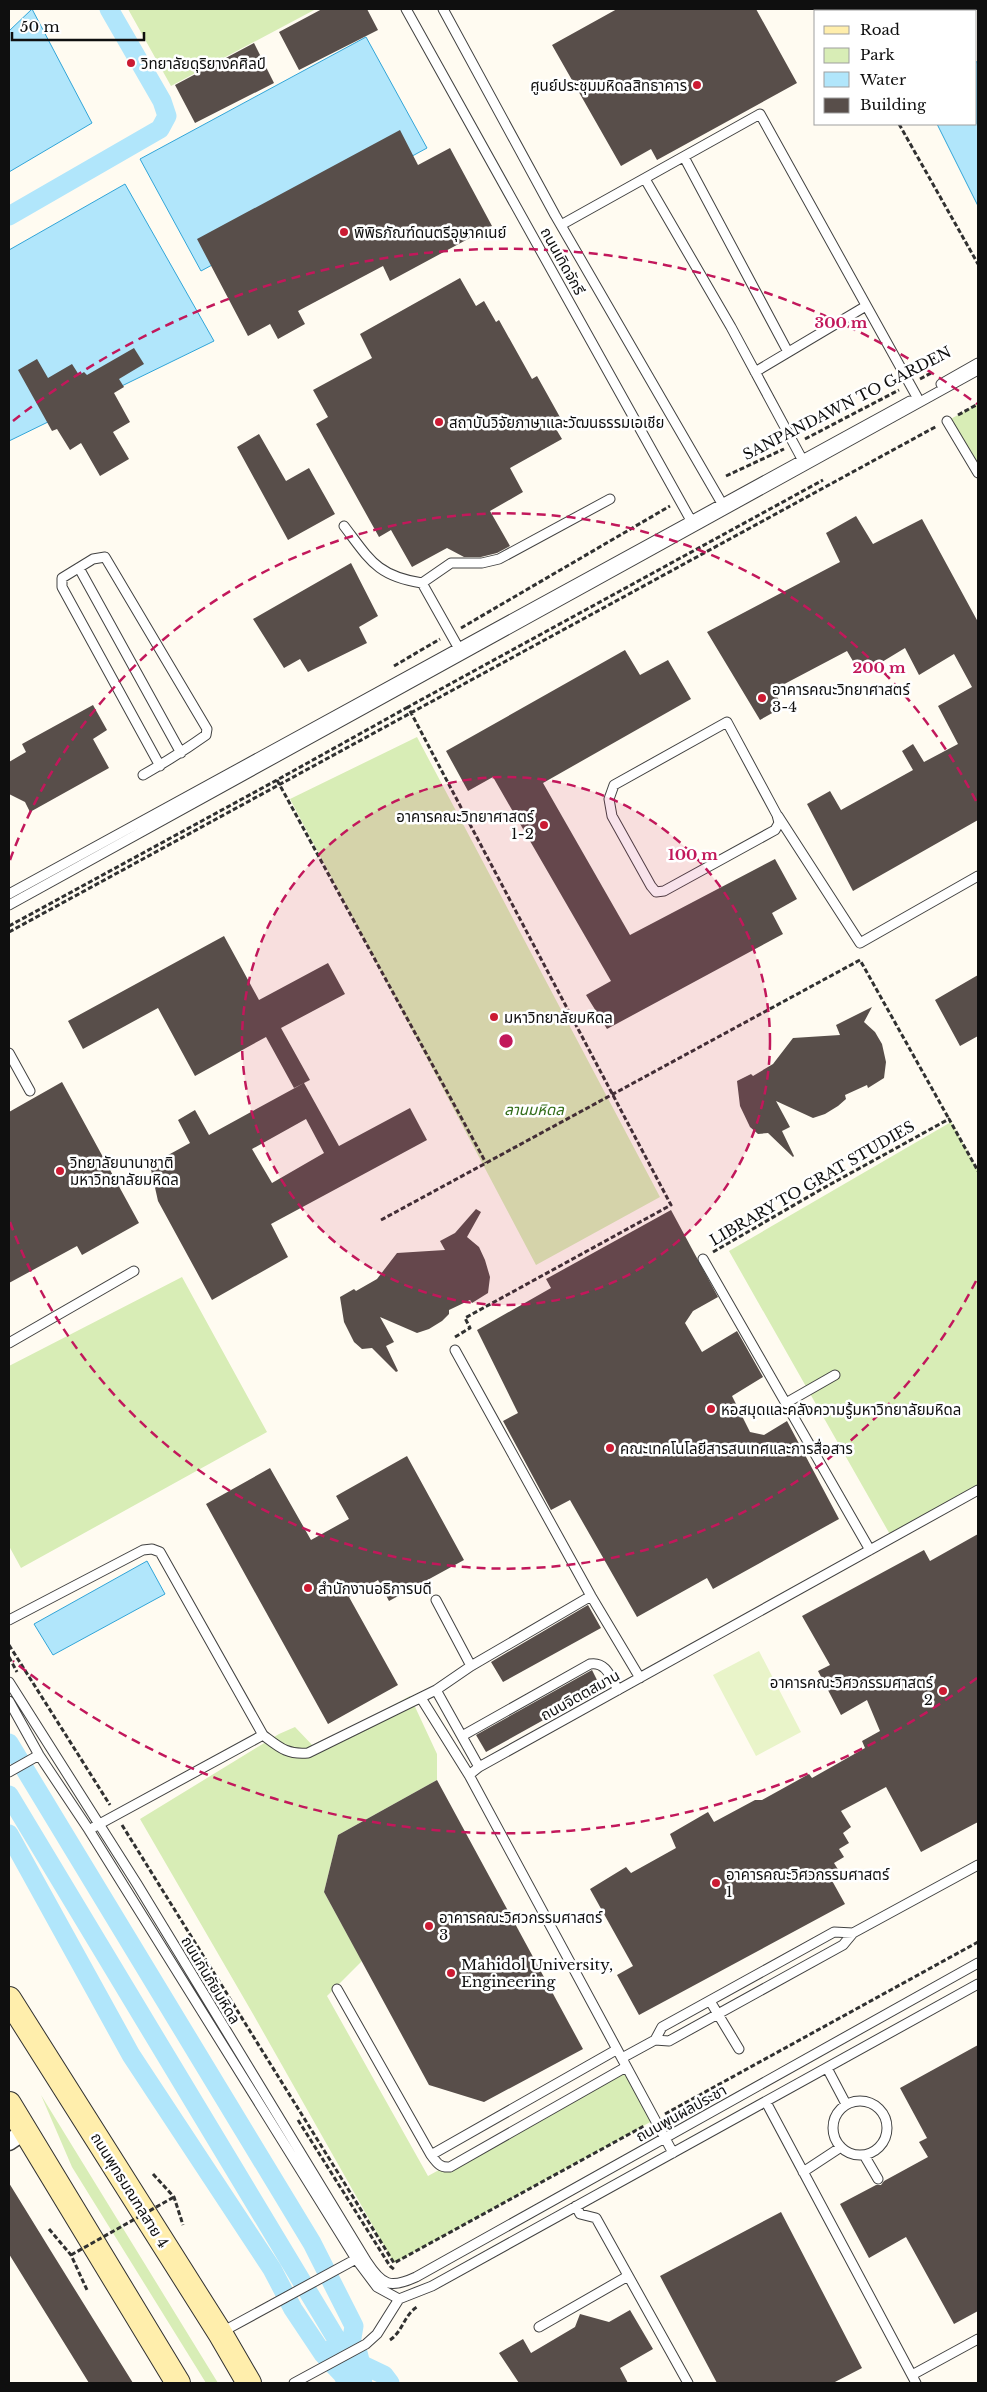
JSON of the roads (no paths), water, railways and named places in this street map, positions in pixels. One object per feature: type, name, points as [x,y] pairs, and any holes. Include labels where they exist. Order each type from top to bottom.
[{"type":"main road","name":"ถนนพุทธมณฑลสาย 4","points":[[9,1999],[220,2333],[249,2383]]},
{"type":"main road","points":[[9,2104],[17,2136],[178,2383]]},
{"type":"lane","name":"ถนนเทิดจักรี","points":[[406,9],[692,523]]},
{"type":"lane","name":"ถนนเทิดจักรี","points":[[442,9],[561,225],[724,506]]},
{"type":"lane","points":[[561,225],[760,114],[917,398]]},
{"type":"lane","points":[[684,157],[788,352]]},
{"type":"lane","points":[[645,179],[802,458]]},
{"type":"lane","points":[[755,372],[866,306]]},
{"type":"lane","points":[[724,506],[802,458],[917,398],[978,363]]},
{"type":"lane","points":[[9,893],[458,646],[978,370]]},
{"type":"lane","points":[[947,421],[978,473]]},
{"type":"lane","points":[[344,526],[374,565],[401,580],[422,583],[451,564],[482,563],[499,559],[610,499]]},
{"type":"lane","points":[[9,905],[692,523]]},
{"type":"lane","points":[[143,775],[160,766],[206,735],[207,729],[105,557],[93,559],[62,578],[62,587],[160,766]]},
{"type":"lane","points":[[78,568],[181,752]]},
{"type":"lane","points":[[422,583],[458,646]]},
{"type":"lane","points":[[778,816],[779,823],[776,830],[664,891],[656,892],[612,816],[609,799],[614,785],[727,722],[778,816],[860,943],[978,876]]},
{"type":"lane","points":[[9,1053],[30,1091]]},
{"type":"lane","points":[[703,1259],[870,1550]]},
{"type":"lane","points":[[9,1343],[134,1272]]},
{"type":"lane","points":[[457,1348],[591,1596],[640,1678]]},
{"type":"lane","points":[[786,1403],[835,1375]]},
{"type":"lane","name":"ถนนจิตตสมาน","points":[[469,1775],[479,1767],[978,1490]]},
{"type":"lane","points":[[9,1620],[143,1550],[152,1549],[160,1552],[263,1735],[280,1748],[295,1754],[308,1753],[436,1690],[471,1666],[591,1596]]},
{"type":"lane","points":[[436,1600],[471,1666]]},
{"type":"lane","points":[[462,1736],[590,1664],[597,1663],[604,1666],[618,1690]]},
{"type":"lane","name":"ถนนกันภัยมหิดล","points":[[9,1682],[367,2262],[379,2279],[396,2284]]},
{"type":"lane","points":[[436,1690],[479,1767]]},
{"type":"lane","points":[[421,1698],[469,1775],[673,2153]]},
{"type":"lane","name":"ถนนกันภัยมหิดล","points":[[9,1701],[12,1712],[89,1830],[356,2259],[377,2286],[399,2299]]},
{"type":"lane","points":[[89,1830],[263,1735]]},
{"type":"lane","points":[[9,1772],[39,1755]]},
{"type":"lane","points":[[622,2058],[655,2040],[669,2041],[843,1945],[853,1933],[978,1865]]},
{"type":"lane","points":[[655,2040],[662,2027],[834,1932],[853,1933]]},
{"type":"lane","name":"ถนนพูนผลประชา","points":[[396,2284],[416,2277],[978,1963]]},
{"type":"lane","name":"ถนนพูนผลประชา","points":[[399,2299],[432,2286],[978,1984]]},
{"type":"lane","points":[[337,1989],[431,2155],[438,2165],[443,2168],[450,2167],[626,2068]]},
{"type":"lane","points":[[710,2001],[739,2049]]},
{"type":"lane","points":[[431,2155],[616,2050]]},
{"type":"lane","points":[[828,2068],[846,2104]]},
{"type":"lane","points":[[860,2100],[872,2104],[882,2113],[887,2125],[885,2138],[876,2149],[864,2155],[852,2154],[841,2148],[832,2133],[835,2116],[846,2104],[860,2100]]},
{"type":"lane","points":[[766,2102],[914,2379],[978,2339]]},
{"type":"lane","points":[[803,2172],[841,2148]]},
{"type":"lane","points":[[864,2155],[878,2179]]},
{"type":"lane","points":[[576,2206],[580,2214],[596,2218],[688,2383]]},
{"type":"lane","points":[[220,2333],[356,2259]]},
{"type":"lane","points":[[539,2326],[628,2276]]},
{"type":"lane","points":[[298,2381],[359,2348],[377,2334],[399,2299]]},
{"type":"water","points":[[32,9],[92,123],[9,172],[9,31]]},
{"type":"water","points":[[366,37],[427,148],[201,271],[140,159]]},
{"type":"water","points":[[977,63],[978,65],[978,206],[938,125],[977,125]]},
{"type":"water","points":[[125,184],[214,341],[9,441],[9,250]]},
{"type":"water","points":[[147,1561],[165,1594],[53,1655],[34,1624]]},
{"type":"waterway","points":[[9,216],[160,129],[167,116],[162,101],[109,9]]},
{"type":"waterway","points":[[9,1743],[312,2243],[354,2326],[352,2338],[323,2354],[293,2309],[272,2269],[131,2055],[9,1834]]},
{"type":"waterway","points":[[9,1795],[363,2383]]},
{"type":"waterway","points":[[357,2349],[361,2364],[384,2375],[390,2383]]},
{"type":"waterway","points":[[329,2350],[323,2354],[342,2374],[347,2383]]},
{"type":"place","name":"วิทยาลัยดุริยางคศิลป์","points":[[131,63]]},
{"type":"place","name":"ศูนย์ประชุมมหิดลสิทธาคาร","points":[[697,85]]},
{"type":"place","name":"พิพิธภัณฑ์ดนตรีอุษาคเนย์","points":[[344,232]]},
{"type":"place","name":"สถาบันวิจัยภาษาและวัฒนธรรมเอเชีย","points":[[439,422]]},
{"type":"place","name":"อาคารคณะวิทยาศาสตร์ 3-4","points":[[762,698]]},
{"type":"place","name":"อาคารคณะวิทยาศาสตร์ 1-2","points":[[544,825]]},
{"type":"place","name":"มหาวิทยาลัยมหิดล","points":[[494,1017]]},
{"type":"place","name":"วิทยาลัยนานาชาติ มหาวิทยาลัยมหิดล","points":[[60,1171]]},
{"type":"place","name":"หอสมุดและคลังความรู้มหาวิทยาลัยมหิดล","points":[[711,1409]]},
{"type":"place","name":"คณะเทคโนโลยีสารสนเทศและการสื่อสาร","points":[[610,1448]]},
{"type":"place","name":"สำนักงานอธิการบดี","points":[[308,1588]]},
{"type":"place","name":"อาคารคณะวิศวกรรมศาสตร์ 2","points":[[943,1691]]},
{"type":"place","name":"อาคารคณะวิศวกรรมศาสตร์ 1","points":[[716,1883]]},
{"type":"place","name":"อาคารคณะวิศวกรรมศาสตร์ 3","points":[[429,1926]]},
{"type":"place","name":"Mahidol University, Engineering","points":[[451,1973]]},
{"type":"park label","name":"ลานมหิดล","points":[[534,1109]]}]
